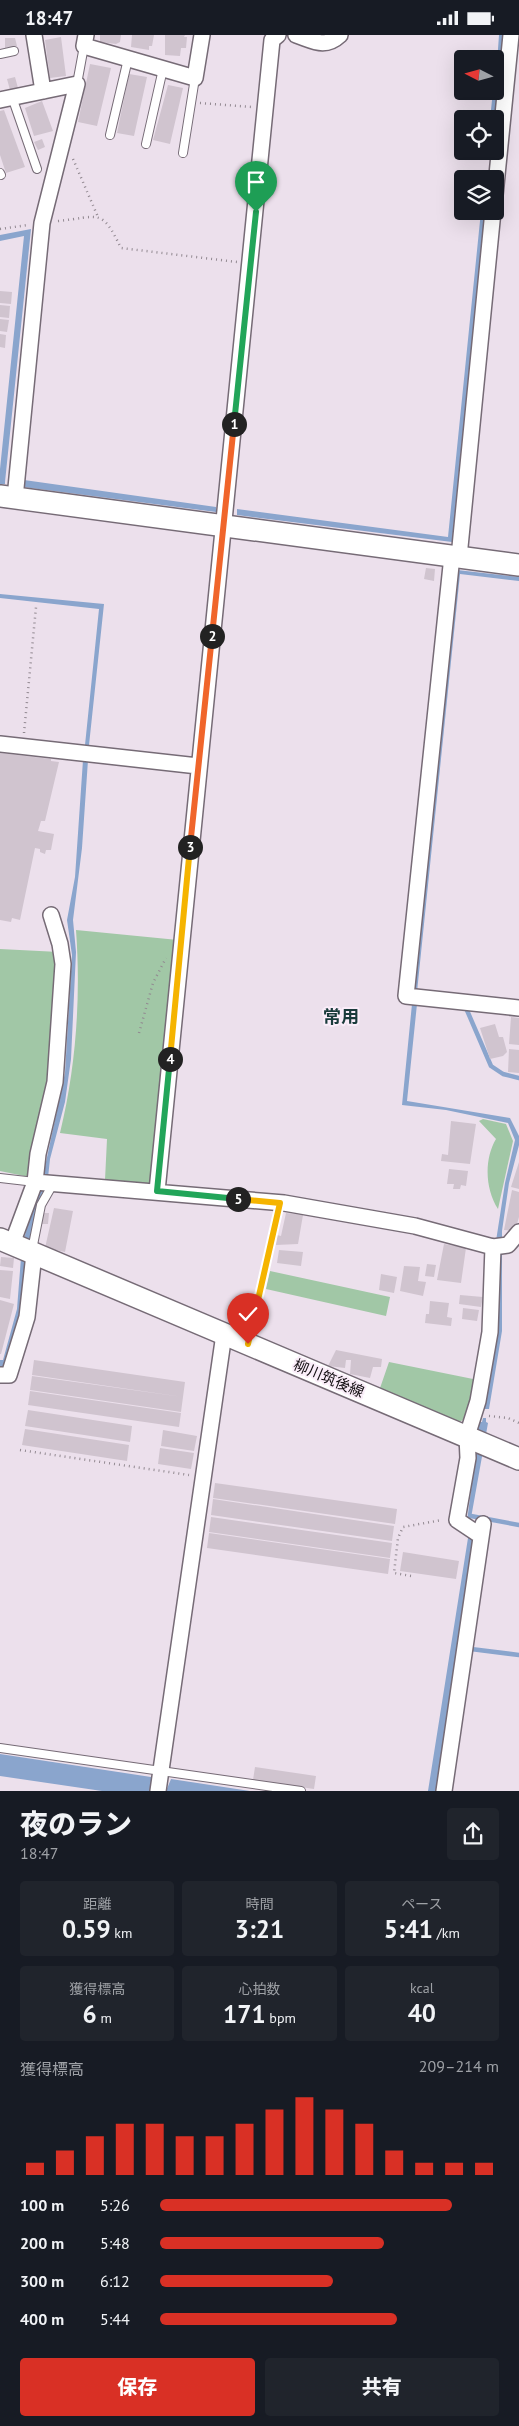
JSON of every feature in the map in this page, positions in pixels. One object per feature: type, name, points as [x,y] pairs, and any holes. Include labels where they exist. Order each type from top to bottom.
[{"type":"main road","points":[[7,497],[519,565]]},
{"type":"main road","name":"柳川筑後線","points":[[6,1242],[519,1459]]},
{"type":"street","points":[[34,35],[43,91]]},
{"type":"street","points":[[85,41],[128,59],[195,78],[202,35]]},
{"type":"street","points":[[157,1191],[198,765],[224,526],[272,40],[278,35]]},
{"type":"street","points":[[296,35],[320,44],[332,42],[340,35]]},
{"type":"street","points":[[498,170],[511,35]]},
{"type":"street","points":[[6,99],[77,84],[42,223],[7,497]]},
{"type":"street","points":[[492,220],[406,996],[519,1008]]},
{"type":"street","points":[[0,744],[198,765]]},
{"type":"street","points":[[6,1242],[35,1182],[38,1154],[55,1082],[63,964],[60,945],[51,915]]},
{"type":"street","points":[[35,1182],[280,1203],[415,1226],[493,1247],[508,1245],[519,1232]]},
{"type":"street","points":[[444,1791],[482,1530],[457,1520],[468,1458],[467,1436],[474,1414],[490,1332],[493,1247]]},
{"type":"street","points":[[0,1375],[9,1375],[27,1317],[33,1253]]},
{"type":"street","points":[[158,1791],[224,1334]]},
{"type":"lane","points":[[77,84],[85,41]]},
{"type":"lane","points":[[0,54],[14,51]]},
{"type":"lane","points":[[110,135],[128,59]]},
{"type":"lane","points":[[146,144],[163,69]]},
{"type":"lane","points":[[183,153],[195,78]]},
{"type":"lane","points":[[6,99],[38,169]]},
{"type":"lane","points":[[0,1178],[35,1182]]},
{"type":"lane","points":[[33,1253],[41,1205],[53,1184]]},
{"type":"lane","points":[[0,1748],[301,1791]]},
{"type":"path","points":[[191,102],[266,109]]},
{"type":"path","points":[[62,141],[68,149],[98,217],[109,223],[121,247],[250,264]]},
{"type":"path","points":[[23,747],[36,607]]},
{"type":"path","points":[[139,1033],[152,983],[161,965],[182,937]]},
{"type":"path","points":[[248,1344],[280,1203]]},
{"type":"path","points":[[474,1414],[508,1418],[519,1423]]},
{"type":"path","points":[[20,1450],[203,1477]]},
{"type":"path","points":[[411,1576],[394,1573],[398,1538],[403,1527],[458,1515]]},
{"type":"green space","points":[[76,930],[178,940],[155,1176],[149,1184],[105,1180],[107,1139],[60,1133],[70,1083],[76,1032],[78,981]]},
{"type":"green space","points":[[0,949],[59,952],[55,1048],[29,1177],[0,1171]]},
{"type":"green space","points":[[483,1119],[506,1124],[513,1141],[498,1209],[488,1183],[489,1156],[496,1139],[479,1121]]},
{"type":"green space","points":[[270,1271],[390,1297],[386,1316],[266,1289]]},
{"type":"green space","points":[[389,1362],[478,1380],[466,1419],[458,1422],[379,1391]]},
{"type":"water","points":[[499,35],[503,35],[502,50],[498,50]]},
{"type":"water","points":[[492,100],[497,100],[496,110],[491,110]]},
{"type":"water","points":[[480,220],[484,220],[452,542],[237,515],[237,509],[448,537]]},
{"type":"water","points":[[31,229],[5,484],[0,484],[24,236],[0,241],[0,235]]},
{"type":"water","points":[[24,480],[216,507],[216,512],[23,487]]},
{"type":"water","points":[[457,570],[519,577],[519,581],[460,574],[417,992],[413,992]]},
{"type":"water","points":[[0,594],[104,604],[89,745],[85,745],[99,609],[0,598]]},
{"type":"water","points":[[83,760],[88,760],[82,848],[73,920],[76,952],[71,1059],[65,1102],[50,1159],[47,1187],[35,1216],[27,1254],[21,1312],[5,1367],[0,1368],[0,1360],[3,1360],[17,1309],[22,1245],[43,1176],[65,1073],[72,955],[67,920],[75,877]]},
{"type":"water","points":[[412,1004],[417,1004],[407,1101],[510,1118],[519,1136],[519,1145],[509,1183],[502,1231],[502,1331],[489,1409],[483,1409],[497,1325],[496,1241],[505,1183],[515,1140],[508,1123],[446,1110],[402,1105]]},
{"type":"water","points":[[483,1418],[486,1418],[488,1423],[471,1518],[467,1521],[475,1460],[473,1448],[479,1422],[482,1422]]},
{"type":"water","points":[[468,1538],[474,1538],[436,1791],[428,1791]]},
{"type":"water","points":[[0,1754],[151,1777],[151,1791],[102,1791],[0,1776]]},
{"type":"water","points":[[171,1779],[250,1791],[166,1791]]},
{"type":"building","points":[[100,35],[121,35],[120,42],[116,44],[100,42]]},
{"type":"building","points":[[132,35],[154,35],[152,46],[149,46],[149,50],[131,47]]},
{"type":"building","points":[[165,35],[185,35],[184,37],[187,37],[186,48],[181,48],[180,56],[165,55]]},
{"type":"building","points":[[61,37],[66,76],[50,78],[45,40]]},
{"type":"building","points":[[5,38],[15,38],[17,46],[5,48]]},
{"type":"building","points":[[90,64],[111,68],[97,126],[78,122]]},
{"type":"building","points":[[129,74],[147,77],[134,136],[117,133]]},
{"type":"building","points":[[15,77],[18,88],[10,90],[7,79]]},
{"type":"building","points":[[168,85],[183,88],[170,144],[153,140]]},
{"type":"building","points":[[42,101],[53,131],[34,136],[25,108]]},
{"type":"building","points":[[4,110],[25,167],[6,173],[0,155],[0,111]]},
{"type":"building","points":[[42,139],[45,147],[38,150],[34,142]]},
{"type":"building","points":[[0,291],[12,292],[11,304],[0,303]]},
{"type":"building","points":[[0,305],[10,306],[9,318],[0,317]]},
{"type":"building","points":[[0,319],[9,320],[7,332],[0,331]]},
{"type":"building","points":[[0,334],[6,335],[5,348],[0,347]]},
{"type":"building","points":[[426,568],[435,569],[434,581],[424,579]]},
{"type":"building","points":[[0,753],[51,759],[51,761],[59,762],[45,821],[41,821],[38,831],[54,834],[51,850],[46,850],[45,854],[40,852],[40,849],[35,848],[20,920],[12,918],[11,922],[0,920]]},
{"type":"building","points":[[511,1017],[519,1018],[519,1045],[509,1044]]},
{"type":"building","points":[[495,1024],[499,1037],[503,1037],[507,1052],[503,1056],[490,1059],[480,1028]]},
{"type":"building","points":[[509,1049],[519,1050],[519,1073],[508,1072]]},
{"type":"building","points":[[451,1121],[476,1124],[470,1164],[441,1161],[442,1154],[448,1155]]},
{"type":"building","points":[[519,1162],[519,1189],[511,1187]]},
{"type":"building","points":[[449,1169],[468,1171],[466,1186],[461,1185],[460,1189],[453,1189],[454,1184],[447,1184]]},
{"type":"building","points":[[512,1190],[519,1192],[519,1217],[515,1231],[504,1230]]},
{"type":"building","points":[[54,1208],[73,1211],[65,1252],[45,1248]]},
{"type":"building","points":[[43,1213],[49,1213],[48,1224],[41,1224]]},
{"type":"building","points":[[286,1213],[303,1215],[298,1244],[276,1245],[277,1235],[281,1236]]},
{"type":"building","points":[[444,1244],[466,1248],[461,1283],[437,1280]]},
{"type":"building","points":[[279,1250],[303,1252],[301,1266],[277,1263]]},
{"type":"building","points":[[1,1257],[14,1258],[13,1268],[0,1266]]},
{"type":"building","points":[[427,1264],[436,1265],[434,1277],[425,1276]]},
{"type":"building","points":[[404,1266],[420,1267],[418,1281],[426,1282],[423,1296],[400,1291]]},
{"type":"building","points":[[0,1270],[13,1271],[10,1299],[0,1297]]},
{"type":"building","points":[[381,1274],[397,1277],[394,1293],[379,1290]]},
{"type":"building","points":[[460,1295],[483,1297],[481,1307],[459,1304]]},
{"type":"building","points":[[0,1300],[14,1304],[1,1354],[0,1354]]},
{"type":"building","points":[[430,1301],[449,1303],[447,1317],[452,1318],[451,1326],[425,1323],[426,1314],[429,1314]]},
{"type":"building","points":[[463,1308],[479,1310],[477,1321],[462,1319]]},
{"type":"building","points":[[336,1350],[382,1359],[381,1367],[373,1367],[370,1378],[350,1374],[351,1360],[346,1360],[345,1368],[328,1366]]},
{"type":"building","points":[[34,1360],[185,1382],[183,1397],[32,1375]]},
{"type":"building","points":[[32,1376],[183,1397],[181,1412],[30,1390]]},
{"type":"building","points":[[30,1391],[181,1413],[179,1427],[28,1405]]},
{"type":"building","points":[[28,1410],[132,1426],[130,1442],[25,1426]]},
{"type":"building","points":[[25,1429],[129,1445],[127,1461],[22,1445]]},
{"type":"building","points":[[163,1430],[197,1436],[194,1451],[161,1446]]},
{"type":"building","points":[[160,1448],[194,1453],[191,1469],[158,1464]]},
{"type":"building","points":[[215,1483],[397,1509],[395,1524],[213,1498]]},
{"type":"building","points":[[213,1499],[394,1526],[392,1541],[211,1515]]},
{"type":"building","points":[[211,1517],[392,1543],[390,1558],[209,1532]]},
{"type":"building","points":[[209,1533],[390,1559],[388,1574],[207,1548]]},
{"type":"building","points":[[403,1552],[459,1561],[456,1579],[400,1571]]},
{"type":"building","points":[[255,1767],[316,1776],[314,1789],[253,1780]]},
{"type":"waterway","points":[[466,1008],[491,1066],[503,1074],[519,1078]]},
{"type":"waterway","points":[[471,1516],[519,1525]]},
{"type":"waterway","points":[[471,1649],[519,1655]]},
{"type":"district","name":"常用","points":[[341,1016]]},
{"type":"route","points":[[248,1344],[280,1203],[157,1191],[198,765],[256,212]]}]
